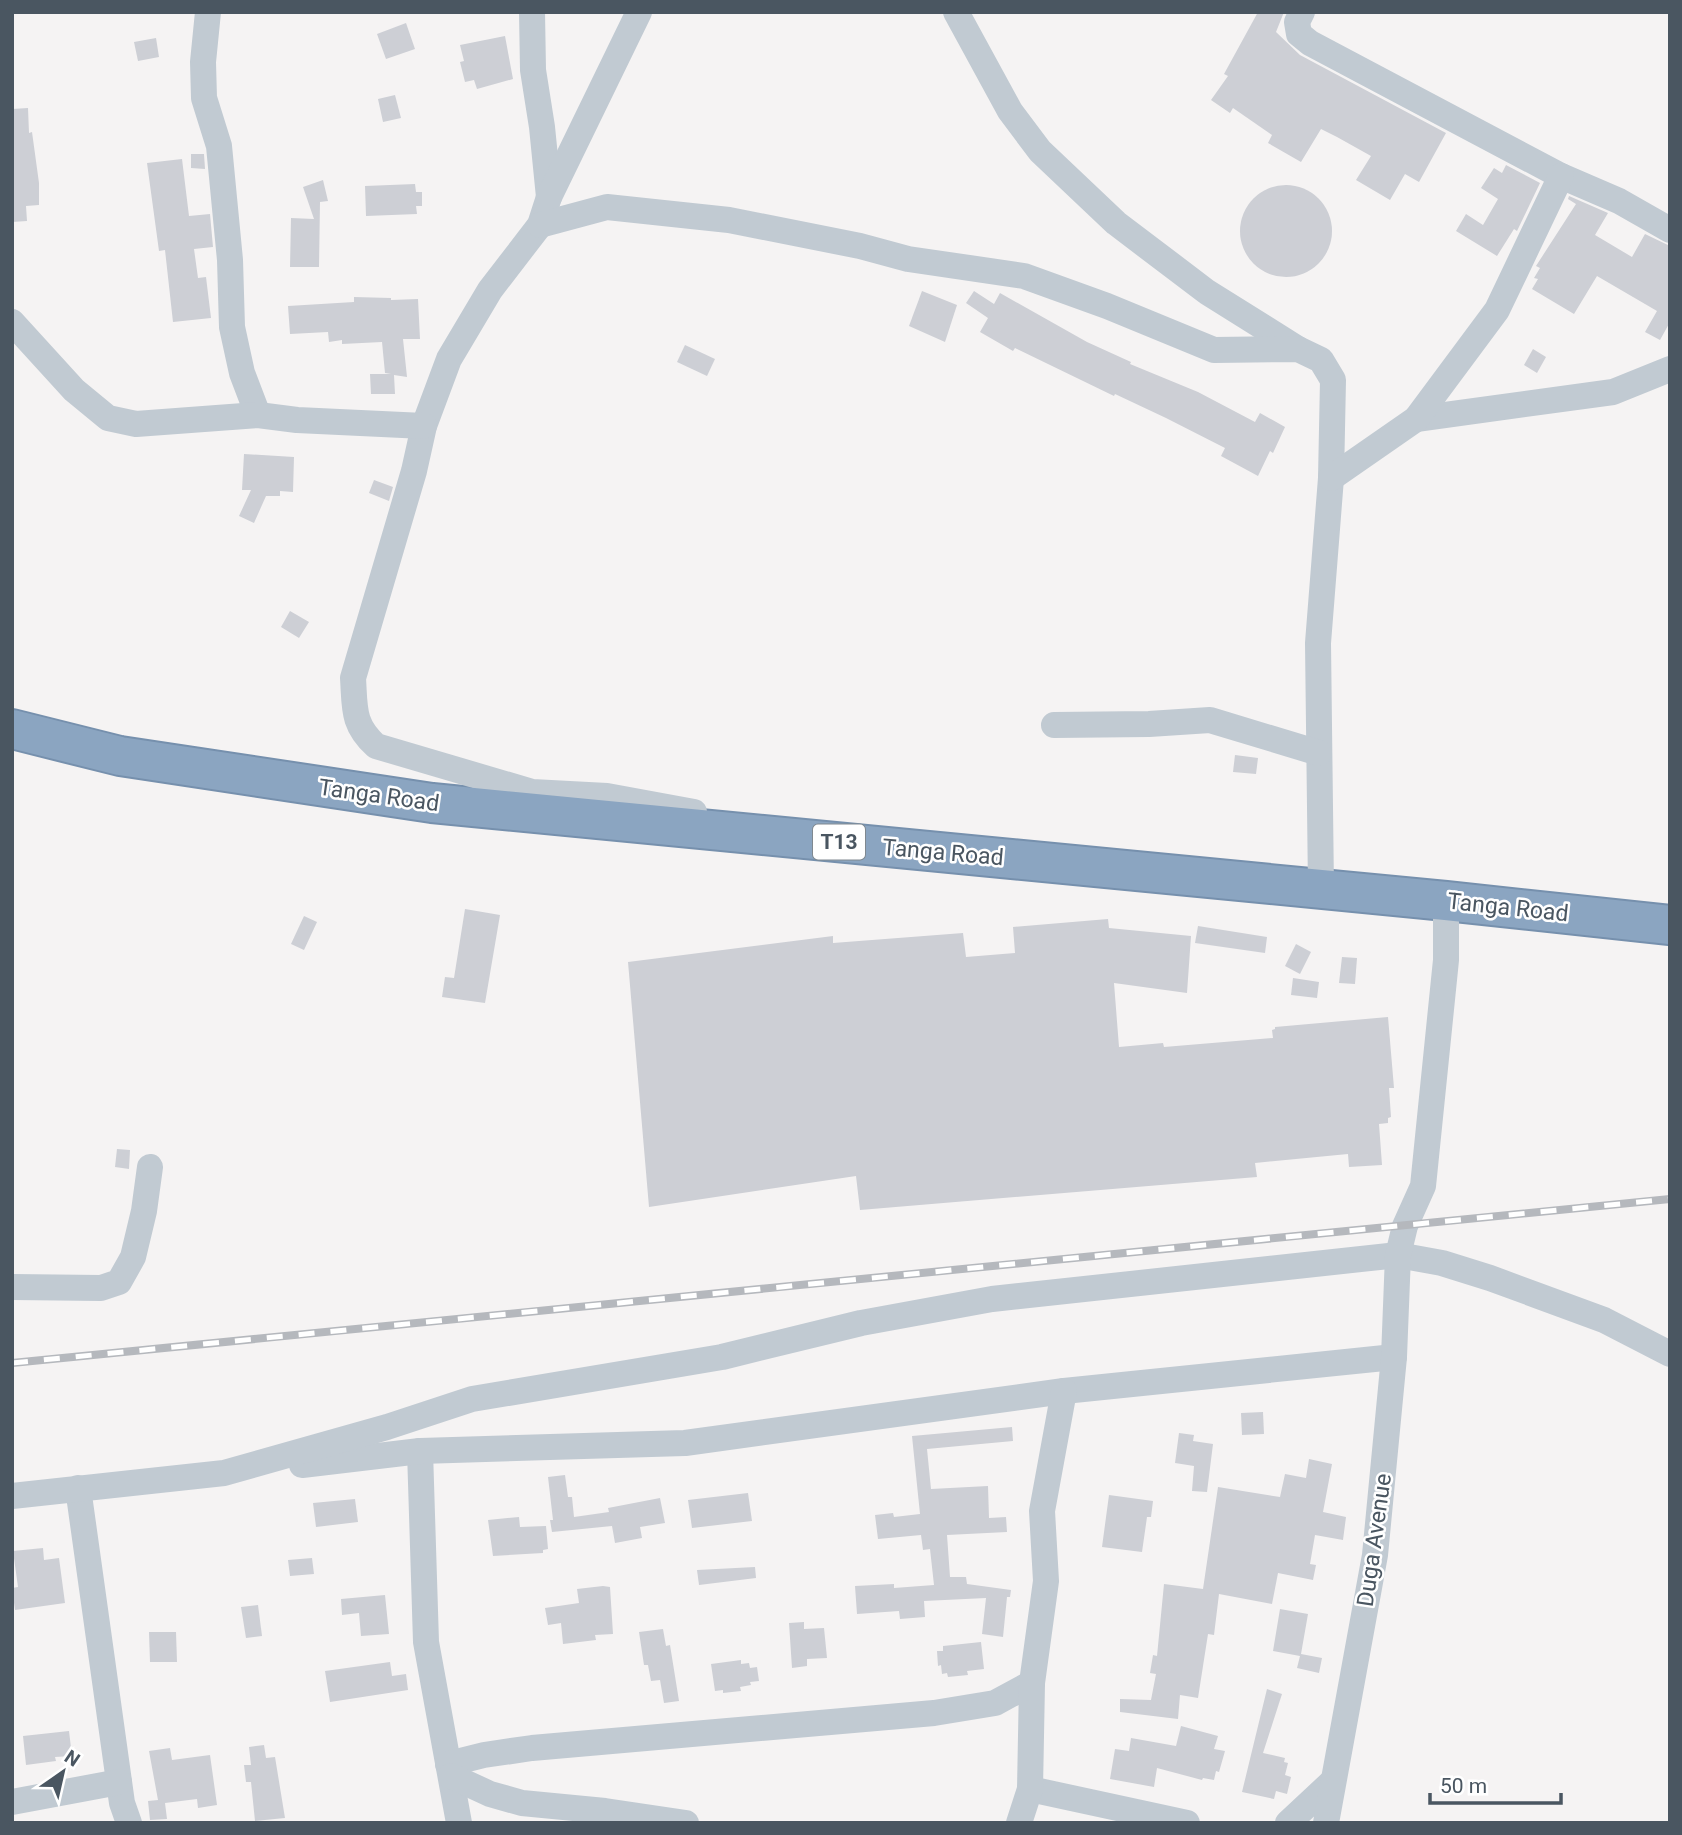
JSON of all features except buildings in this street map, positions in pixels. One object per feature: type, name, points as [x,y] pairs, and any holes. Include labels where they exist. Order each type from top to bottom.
[{"type":"highway","name":"Tanga Road","points":[[12,729],[120,755],[432,803],[1670,925]]},
{"type":"street","points":[[208,12],[203,62],[204,98],[219,146],[230,260],[232,327],[242,373],[258,415]]},
{"type":"street","points":[[532,12],[533,70],[549,197]]},
{"type":"street","points":[[639,12],[549,197],[540,225],[489,289],[449,359],[424,426],[414,471],[353,678],[354,706],[361,732],[376,746],[532,792],[607,796],[731,819],[808,839]]},
{"type":"street","points":[[956,12],[1010,111],[1040,151],[1116,223],[1207,292],[1298,349],[1321,360],[1334,380],[1331,478],[1318,643],[1321,889]]},
{"type":"street","points":[[1302,12],[1297,22],[1299,34],[1310,43],[1561,176],[1619,201],[1670,230]]},
{"type":"street","points":[[1331,478],[1416,419],[1497,310],[1561,176]]},
{"type":"street","points":[[540,225],[607,207],[729,220],[859,246],[908,259],[1024,276],[1107,306],[1214,350],[1298,349]]},
{"type":"street","points":[[12,322],[74,390],[108,418],[136,424],[258,415],[424,426]]},
{"type":"street","points":[[1416,419],[1613,391],[1668,366]]},
{"type":"street","points":[[1054,725],[1210,720],[1319,753]]},
{"type":"street","name":"Duga Avenue","points":[[1326,1823],[1375,1555],[1394,1357],[1398,1255],[1405,1226],[1423,1186],[1446,961],[1446,901]]},
{"type":"street","points":[[12,1287],[101,1288],[119,1282],[133,1256],[144,1210],[150,1167]]},
{"type":"street","points":[[224,1473],[387,1427],[472,1398],[722,1357],[860,1323],[992,1299],[1398,1255],[1442,1263],[1490,1278],[1604,1320],[1670,1354]]},
{"type":"street","points":[[12,1496],[420,1451],[685,1443],[1064,1391],[1394,1357]]},
{"type":"street","points":[[1019,1823],[1030,1789],[1032,1683],[1045,1581],[1042,1511],[1064,1391]]},
{"type":"street","points":[[420,1451],[426,1642],[459,1823]]},
{"type":"street","points":[[78,1488],[122,1803],[129,1823]]},
{"type":"street","points":[[449,1770],[484,1755],[531,1748],[934,1713],[995,1703],[1032,1683]]},
{"type":"street","points":[[449,1770],[491,1794],[522,1803],[605,1811],[686,1823]]},
{"type":"street","points":[[1288,1823],[1333,1781]]},
{"type":"street","points":[[12,1802],[119,1782]]},
{"type":"street","points":[[1030,1789],[1187,1823]]},
{"type":"railway","points":[[12,1363],[1670,1199]]}]
